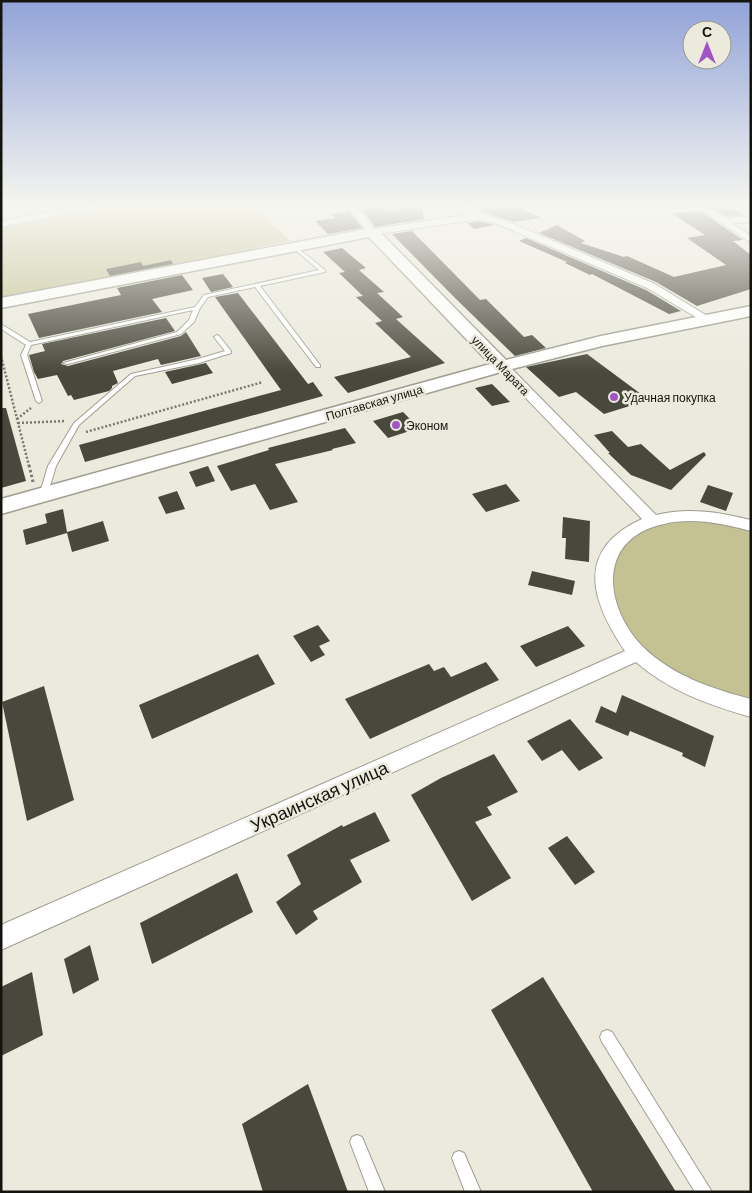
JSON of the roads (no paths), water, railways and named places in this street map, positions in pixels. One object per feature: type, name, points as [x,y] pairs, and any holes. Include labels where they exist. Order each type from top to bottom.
[{"type":"street","points":[[1,303],[218,262]]},
{"type":"street","name":"улица Марата","points":[[401,262],[653,521]]},
{"type":"street","points":[[597,262],[650,286],[708,320]]},
{"type":"street","name":"Полтавская улица","points":[[1,507],[38,490],[502,366],[602,341],[750,312]]},
{"type":"street","points":[[751,526],[726,519],[688,516],[653,521],[625,536],[607,558],[602,587],[612,620],[638,653],[669,678],[708,697],[751,708]]},
{"type":"street","name":"Украинская улица","points":[[1,938],[638,653]]},
{"type":"lane","points":[[66,363],[179,333],[192,321],[197,308],[206,296],[323,272],[311,262]]},
{"type":"lane","points":[[256,286],[318,366]]},
{"type":"lane","points":[[1,326],[30,344],[197,308]]},
{"type":"lane","points":[[38,490],[76,424],[116,391],[132,375],[199,361],[229,352],[217,336]]},
{"type":"lane","points":[[30,344],[24,355],[39,401]]},
{"type":"lane","points":[[607,1037],[704,1192]]},
{"type":"lane","points":[[357,1142],[377,1192]]},
{"type":"lane","points":[[458,1158],[473,1192]]},
{"type":"place","name":"Удачная покупка","points":[[614,397]]},
{"type":"place","name":"Эконом","points":[[396,425]]}]
